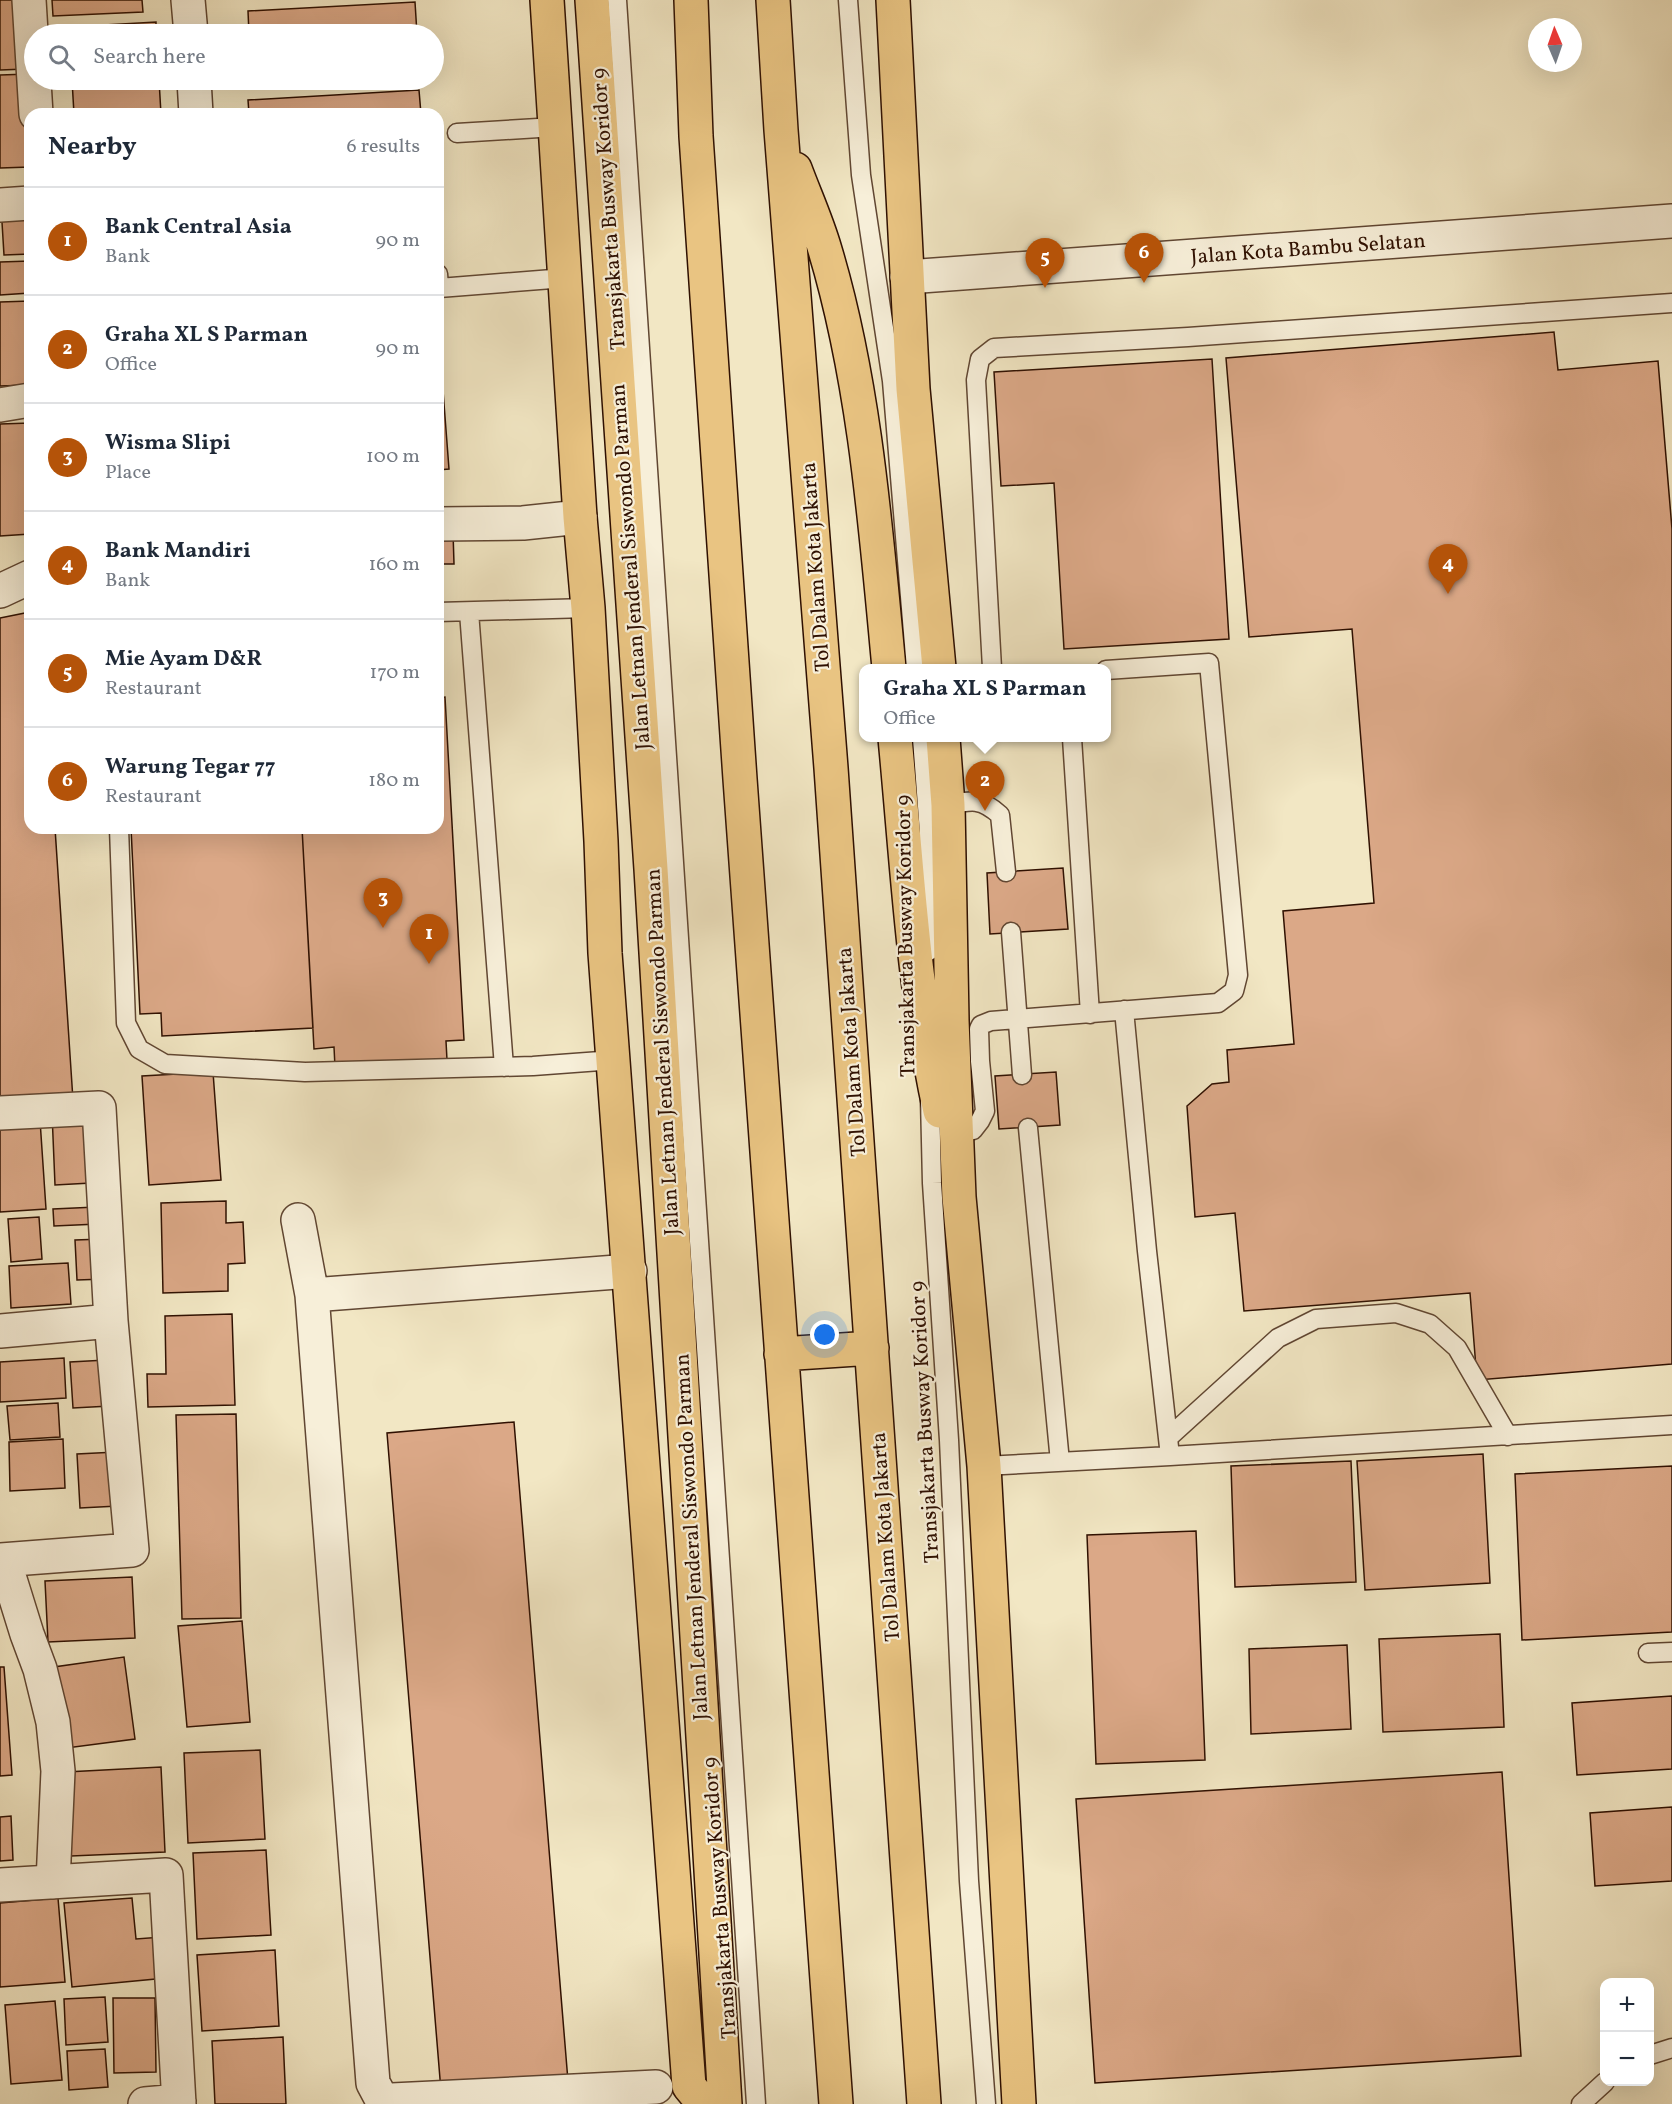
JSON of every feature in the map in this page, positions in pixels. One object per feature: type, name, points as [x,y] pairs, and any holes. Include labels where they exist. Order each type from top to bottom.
[{"type":"highway","points":[[548,0],[580,516],[588,608],[605,953],[689,2086],[704,2104]]},
{"type":"highway","name":"Jalan Letnan Jenderal Siswondo Parman","points":[[592,0],[651,869],[725,2104]]},
{"type":"highway","points":[[691,0],[696,136],[836,2104]]},
{"type":"highway","name":"Tol Dalam Kota Jakarta","points":[[773,0],[781,130],[832,780],[924,2104]]},
{"type":"highway","points":[[893,0],[913,389],[939,664]]},
{"type":"highway","points":[[781,130],[825,250],[847,337],[861,417],[888,664]]},
{"type":"highway","points":[[896,742],[914,934],[929,1060],[958,1197]]},
{"type":"highway","points":[[943,742],[948,806],[958,1197],[984,1466],[1019,2104]]},
{"type":"highway","points":[[601,841],[651,869]]},
{"type":"highway","points":[[605,953],[653,908]]},
{"type":"highway","points":[[781,1354],[872,1348]]},
{"type":"street","points":[[29,0],[30,24]]},
{"type":"street","points":[[188,0],[190,24]]},
{"type":"street","points":[[35,90],[36,108]]},
{"type":"street","points":[[195,90],[196,108]]},
{"type":"street","points":[[0,204],[24,203]]},
{"type":"street","name":"Jalan Kota Bambu Selatan","points":[[907,277],[1672,221]]},
{"type":"street","points":[[0,405],[24,401]]},
{"type":"street","points":[[444,525],[524,523],[580,516]]},
{"type":"street","points":[[0,591],[24,580]]},
{"type":"street","points":[[0,1113],[99,1108],[111,1321],[132,1550],[2,1560],[40,1669],[53,1722],[58,1771],[53,1882]]},
{"type":"street","points":[[298,1220],[312,1295],[373,2083],[381,2098],[392,2100],[656,2087]]},
{"type":"street","points":[[312,1295],[630,1271]]},
{"type":"street","points":[[0,1331],[111,1321]]},
{"type":"street","points":[[0,1885],[166,1875],[179,2102],[145,2104]]},
{"type":"lane","name":"Transjakarta Busway Koridor 9","points":[[617,0],[756,2104]]},
{"type":"lane","points":[[848,0],[861,175],[892,381],[916,664]]},
{"type":"lane","points":[[457,133],[555,127]]},
{"type":"lane","points":[[444,288],[565,278]]},
{"type":"lane","points":[[992,664],[976,380],[980,359],[994,348],[1672,303]]},
{"type":"lane","points":[[444,612],[588,608]]},
{"type":"lane","points":[[469,612],[504,1067]]},
{"type":"lane","points":[[956,1134],[973,1130],[985,1111],[980,1061],[979,1029],[981,1024],[1016,1019],[1218,1003],[1234,991],[1238,975],[1209,663],[1111,670]]},
{"type":"lane","name":"Transjakarta Busway Koridor 9","points":[[922,742],[929,833],[929,1060],[932,1183],[949,1440],[969,1881],[986,2104]]},
{"type":"lane","points":[[1072,742],[1090,1014]]},
{"type":"lane","points":[[948,806],[967,801],[988,804],[1000,815],[1006,872]]},
{"type":"lane","points":[[119,834],[126,1023],[139,1048],[165,1064],[304,1072],[504,1067],[614,1060]]},
{"type":"lane","points":[[1011,932],[1022,1075]]},
{"type":"lane","points":[[1124,1010],[1147,1251],[1170,1456]]},
{"type":"lane","points":[[1028,1128],[1060,1462]]},
{"type":"lane","points":[[1169,1437],[1278,1338],[1316,1319],[1396,1313],[1430,1324],[1457,1348],[1508,1436]]},
{"type":"lane","points":[[984,1466],[1672,1425]]},
{"type":"lane","points":[[1648,1653],[1672,1652]]},
{"type":"lane","points":[[1654,2054],[1672,2048]]},
{"type":"lane","points":[[1581,2104],[1601,2086]]},
{"type":"building","points":[[0,0],[24,0],[24,69],[0,70]]},
{"type":"building","points":[[52,0],[142,0],[143,12],[53,16]]},
{"type":"building","points":[[415,2],[416,24],[249,24],[248,11]]},
{"type":"building","points":[[156,22],[156,24],[121,24]]},
{"type":"building","points":[[24,74],[24,90],[29,90],[29,108],[24,108],[24,167],[0,168],[0,75]]},
{"type":"building","points":[[73,90],[160,90],[161,108],[74,108]]},
{"type":"building","points":[[419,90],[420,108],[249,108],[248,100]]},
{"type":"building","points":[[24,204],[24,254],[4,255],[1,206]]},
{"type":"building","points":[[24,261],[24,293],[0,295],[0,262]]},
{"type":"building","points":[[24,301],[24,385],[0,386],[0,302]]},
{"type":"building","points":[[1554,332],[1558,370],[1658,361],[1672,529],[1672,1364],[1477,1380],[1470,1293],[1244,1311],[1235,1213],[1195,1217],[1187,1106],[1212,1084],[1229,1082],[1227,1050],[1294,1044],[1283,911],[1374,903],[1352,629],[1249,637],[1226,358]]},
{"type":"building","points":[[1212,359],[1229,639],[1064,649],[1054,483],[1001,486],[994,372]]},
{"type":"building","points":[[444,404],[449,469],[444,469]]},
{"type":"building","points":[[24,423],[24,534],[0,536],[0,424]]},
{"type":"building","points":[[444,532],[453,532],[454,564],[444,564]]},
{"type":"building","points":[[24,613],[24,834],[55,834],[73,1100],[0,1102],[0,618]]},
{"type":"building","points":[[444,697],[464,1040],[446,1041],[447,1060],[335,1067],[334,1047],[314,1049],[302,834],[444,834]]},
{"type":"building","points":[[131,834],[302,834],[313,1028],[162,1036],[161,1013],[140,1014]]},
{"type":"building","points":[[1063,868],[1068,929],[990,934],[987,873]]},
{"type":"building","points":[[213,1072],[221,1180],[149,1185],[142,1076]]},
{"type":"building","points":[[1056,1072],[1060,1125],[999,1129],[995,1076]]},
{"type":"building","points":[[87,1112],[91,1183],[55,1185],[52,1113]]},
{"type":"building","points":[[40,1120],[46,1209],[0,1212],[0,1123]]},
{"type":"building","points":[[226,1201],[226,1223],[243,1222],[245,1263],[228,1264],[228,1291],[163,1293],[161,1203]]},
{"type":"building","points":[[96,1207],[98,1224],[54,1226],[53,1209]]},
{"type":"building","points":[[39,1217],[42,1259],[11,1262],[8,1219]]},
{"type":"building","points":[[103,1239],[105,1279],[77,1280],[75,1240]]},
{"type":"building","points":[[68,1263],[71,1304],[11,1308],[9,1266]]},
{"type":"building","points":[[232,1314],[235,1405],[148,1407],[147,1374],[166,1374],[165,1316]]},
{"type":"building","points":[[64,1358],[66,1398],[0,1402],[0,1362]]},
{"type":"building","points":[[106,1360],[110,1406],[73,1408],[70,1362]]},
{"type":"building","points":[[58,1403],[60,1437],[10,1440],[7,1406]]},
{"type":"building","points":[[236,1414],[241,1618],[182,1619],[176,1415]]},
{"type":"building","points":[[514,1422],[568,2081],[441,2091],[387,1433]]},
{"type":"building","points":[[63,1439],[65,1488],[10,1491],[9,1442]]},
{"type":"building","points":[[116,1452],[118,1506],[80,1508],[77,1454]]},
{"type":"building","points":[[1483,1454],[1490,1583],[1365,1590],[1357,1461]]},
{"type":"building","points":[[1351,1461],[1356,1582],[1235,1587],[1231,1466]]},
{"type":"building","points":[[1672,1466],[1672,1632],[1522,1640],[1515,1474]]},
{"type":"building","points":[[1196,1531],[1205,1760],[1096,1764],[1087,1535]]},
{"type":"building","points":[[132,1577],[135,1638],[48,1642],[45,1581]]},
{"type":"building","points":[[242,1621],[250,1722],[187,1727],[178,1626]]},
{"type":"building","points":[[1500,1634],[1504,1727],[1383,1732],[1379,1639]]},
{"type":"building","points":[[1347,1645],[1351,1729],[1251,1734],[1249,1649]]},
{"type":"building","points":[[124,1657],[135,1739],[59,1749],[47,1668]]},
{"type":"building","points":[[0,1667],[4,1667],[12,1775],[0,1776]]},
{"type":"building","points":[[1672,1696],[1672,1769],[1577,1775],[1572,1703]]},
{"type":"building","points":[[260,1750],[265,1839],[188,1843],[184,1753]]},
{"type":"building","points":[[161,1767],[165,1852],[71,1856],[66,1772]]},
{"type":"building","points":[[1502,1772],[1521,2056],[1095,2083],[1076,1799]]},
{"type":"building","points":[[1672,1807],[1672,1881],[1595,1886],[1590,1813]]},
{"type":"building","points":[[11,1816],[13,1860],[0,1861],[0,1817]]},
{"type":"building","points":[[266,1850],[271,1935],[197,1939],[193,1853]]},
{"type":"building","points":[[58,1898],[65,1982],[0,1987],[0,1903]]},
{"type":"building","points":[[132,1898],[136,1939],[162,1937],[166,1978],[72,1987],[64,1903]]},
{"type":"building","points":[[275,1950],[279,2026],[202,2031],[197,1955]]},
{"type":"building","points":[[105,1997],[108,2042],[66,2045],[64,1999]]},
{"type":"building","points":[[113,1998],[155,1998],[156,2072],[114,2073]]},
{"type":"building","points":[[55,2001],[62,2080],[11,2084],[5,2005]]},
{"type":"building","points":[[283,2037],[286,2104],[215,2104],[212,2041]]},
{"type":"building","points":[[105,2049],[108,2087],[69,2090],[67,2051]]},
{"type":"place","name":"Warung Tegar 77","points":[[1144,283]]},
{"type":"place","name":"Mie Ayam D&R","points":[[1045,288]]},
{"type":"place","name":"Bank Mandiri","points":[[1448,594]]},
{"type":"place","name":"Graha XL S Parman","points":[[985,811]]},
{"type":"place","name":"Wisma Slipi","points":[[383,928]]},
{"type":"place","name":"Bank Central Asia","points":[[429,964]]}]
